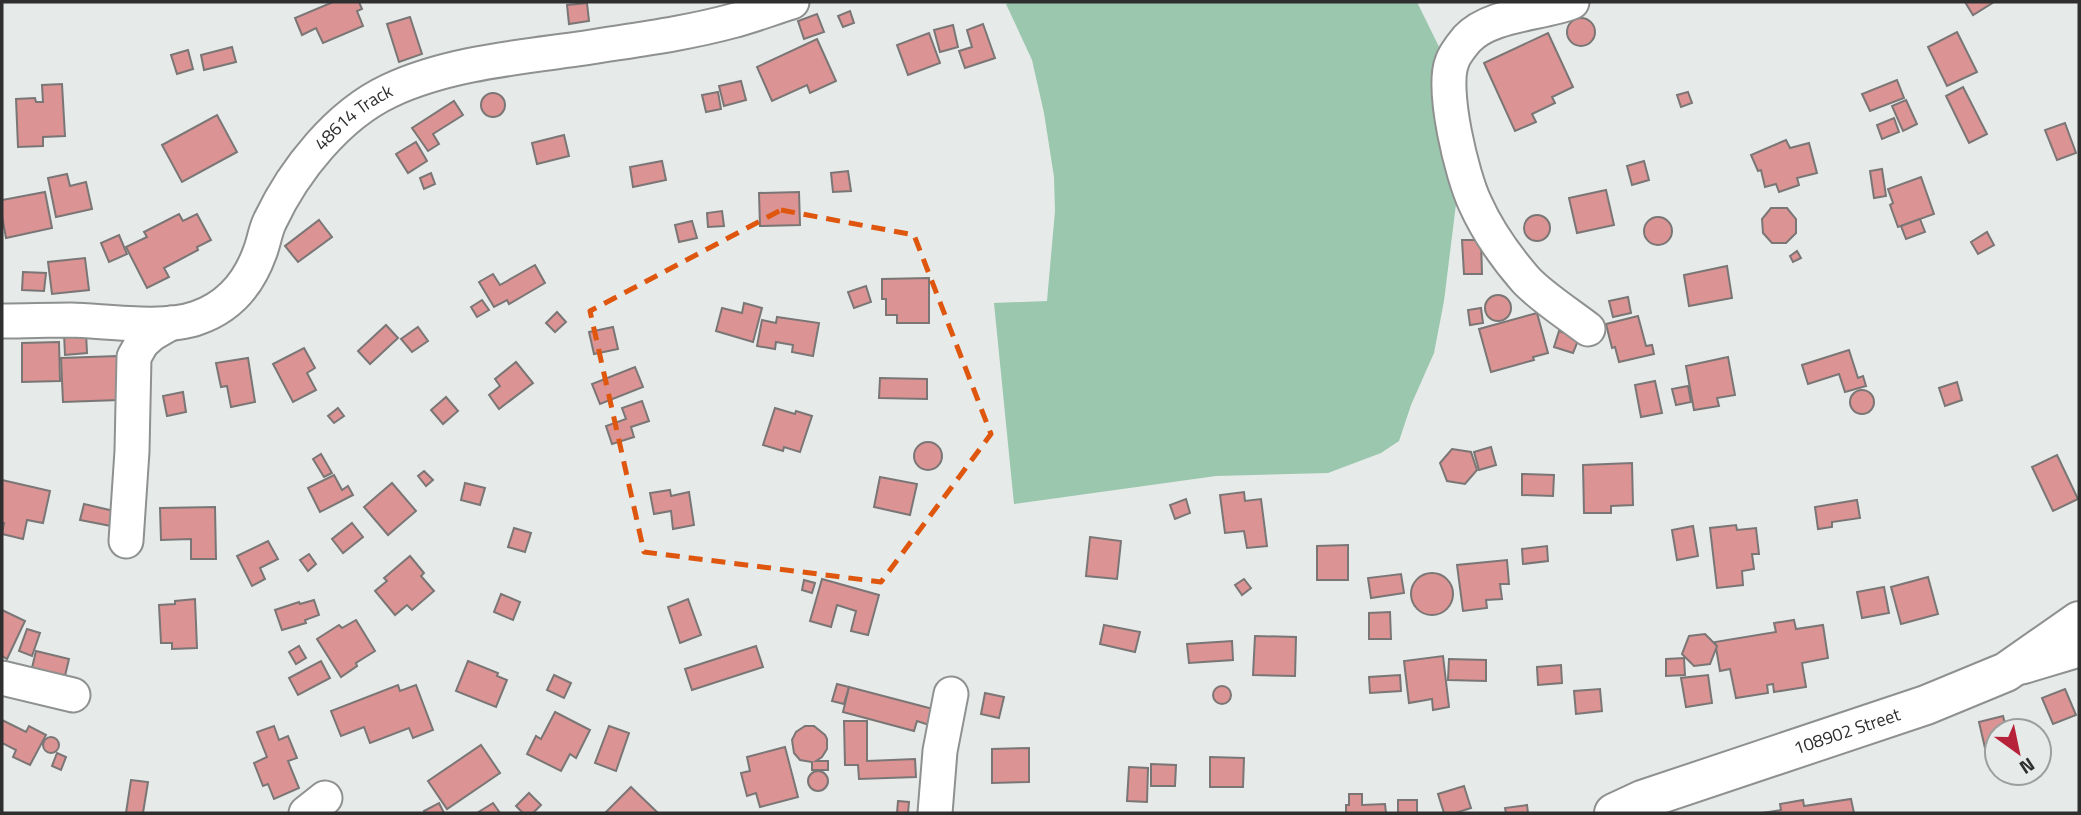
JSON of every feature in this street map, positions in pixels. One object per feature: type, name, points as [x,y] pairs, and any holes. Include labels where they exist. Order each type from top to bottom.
[{"type":"street","name":"48614 Track","points":[[2,321],[71,320],[117,324],[171,323],[195,319],[230,300],[243,286],[253,270],[269,222],[287,191],[307,162],[340,124],[363,105],[392,90],[469,66],[684,31],[731,21],[792,2]]},
{"type":"street","points":[[1572,2],[1553,9],[1499,20],[1468,38],[1451,62],[1448,98],[1463,167],[1475,203],[1506,256],[1528,282],[1588,329]]},
{"type":"street","points":[[126,541],[134,357],[142,343],[171,323]]},
{"type":"street","points":[[2006,672],[2079,621]]},
{"type":"street","name":"108902 Street","points":[[1614,813],[1642,800],[1926,705],[2006,672],[2079,650]]},
{"type":"street","points":[[2,678],[74,695]]},
{"type":"street","points":[[935,813],[940,751],[951,694]]},
{"type":"highlighted area","points":[[781,210],[914,235],[991,434],[881,582],[644,552],[590,311]]},
{"type":"green space","points":[[1417,2],[1444,57],[1456,204],[1444,301],[1434,353],[1411,405],[1399,441],[1381,453],[1328,473],[1216,476],[1014,504],[994,303],[1047,301],[1055,211],[1054,177],[1044,113],[1032,60],[1006,4]]},
{"type":"building","points":[[333,2],[359,2],[362,9],[357,11],[363,26],[323,43],[316,28],[302,35],[295,18]]},
{"type":"building","points":[[1965,2],[1994,2],[1973,15]]},
{"type":"building","points":[[587,3],[589,21],[569,24],[567,5]]},
{"type":"building","points":[[850,11],[854,23],[843,27],[838,16]]},
{"type":"building","points":[[817,14],[824,32],[804,39],[798,21]]},
{"type":"building","points":[[410,17],[422,54],[399,62],[387,24]]},
{"type":"building","points":[[1581,18],[1591,22],[1595,32],[1591,42],[1581,46],[1571,42],[1567,32],[1571,22]]},
{"type":"building","points":[[983,24],[995,58],[965,68],[959,51],[972,47],[967,30]]},
{"type":"building","points":[[953,25],[958,47],[940,52],[934,30]]},
{"type":"building","points":[[1957,32],[1977,72],[1947,86],[1928,47]]},
{"type":"building","points":[[929,33],[940,63],[908,75],[897,45]]},
{"type":"building","points":[[1548,33],[1573,87],[1552,97],[1555,103],[1532,114],[1536,122],[1515,131],[1484,63]]},
{"type":"building","points":[[817,39],[836,81],[810,93],[807,85],[772,101],[757,67]]},
{"type":"building","points":[[232,47],[236,62],[204,70],[201,55]]},
{"type":"building","points":[[188,50],[193,69],[177,74],[171,55]]},
{"type":"building","points":[[1897,80],[1904,98],[1870,111],[1862,94]]},
{"type":"building","points":[[741,81],[746,100],[724,106],[719,86]]},
{"type":"building","points":[[62,84],[65,136],[43,137],[43,146],[18,147],[16,99],[35,98],[36,102],[43,102],[42,85]]},
{"type":"building","points":[[1963,87],[1987,134],[1969,143],[1946,96]]},
{"type":"building","points":[[718,92],[721,109],[706,112],[702,95]]},
{"type":"building","points":[[1688,92],[1692,103],[1681,107],[1677,95]]},
{"type":"building","points":[[493,93],[501,97],[505,105],[501,113],[493,117],[485,113],[481,105],[485,97]]},
{"type":"building","points":[[1906,100],[1917,124],[1903,131],[1892,106]]},
{"type":"building","points":[[454,101],[463,115],[433,134],[439,144],[428,151],[412,128]]},
{"type":"building","points":[[217,115],[237,152],[182,182],[162,145]]},
{"type":"building","points":[[1894,118],[1899,132],[1882,139],[1877,125]]},
{"type":"building","points":[[2065,123],[2076,153],[2057,160],[2045,130]]},
{"type":"building","points":[[564,135],[569,156],[537,164],[532,143]]},
{"type":"building","points":[[1786,140],[1790,148],[1809,143],[1817,173],[1797,178],[1799,185],[1779,192],[1776,184],[1765,187],[1761,170],[1758,171],[1751,155]]},
{"type":"building","points":[[416,142],[427,161],[408,173],[396,154]]},
{"type":"building","points":[[662,161],[666,180],[633,187],[630,167]]},
{"type":"building","points":[[1644,161],[1649,180],[1632,185],[1627,166]]},
{"type":"building","points":[[1882,169],[1886,196],[1874,198],[1870,171]]},
{"type":"building","points":[[848,171],[851,191],[833,192],[831,173]]},
{"type":"building","points":[[431,173],[435,184],[424,189],[420,178]]},
{"type":"building","points":[[67,174],[70,186],[86,182],[92,209],[56,217],[48,178]]},
{"type":"building","points":[[1921,177],[1934,214],[1898,227],[1890,205],[1893,203],[1888,189]]},
{"type":"building","points":[[1606,190],[1614,225],[1577,233],[1569,198]]},
{"type":"building","points":[[45,192],[52,228],[6,238],[2,200]]},
{"type":"building","points":[[799,192],[800,225],[760,226],[759,193]]},
{"type":"building","points":[[1771,208],[1787,208],[1796,219],[1796,233],[1786,243],[1772,243],[1763,233],[1762,219]]},
{"type":"building","points":[[722,211],[724,226],[708,227],[707,213]]},
{"type":"building","points":[[179,214],[183,221],[197,214],[211,240],[164,268],[169,277],[147,288],[126,247],[147,237],[144,232]]},
{"type":"building","points":[[1537,215],[1546,219],[1550,228],[1546,237],[1537,241],[1528,237],[1524,228],[1528,219]]},
{"type":"building","points":[[1658,217],[1668,221],[1672,231],[1668,241],[1658,245],[1648,241],[1644,231],[1648,221]]},
{"type":"building","points":[[1920,219],[1925,232],[1906,239],[1901,226]]},
{"type":"building","points":[[319,220],[332,237],[298,262],[285,246]]},
{"type":"building","points":[[692,221],[697,238],[679,242],[675,225]]},
{"type":"building","points":[[1987,232],[1994,245],[1978,254],[1971,242]]},
{"type":"building","points":[[119,235],[127,254],[109,262],[101,243]]},
{"type":"building","points":[[1462,240],[1481,240],[1482,274],[1464,274]]},
{"type":"building","points":[[1797,251],[1801,258],[1793,262],[1790,256]]},
{"type":"building","points":[[85,258],[89,290],[52,294],[48,262]]},
{"type":"building","points":[[535,265],[545,283],[509,304],[507,300],[494,307],[479,282],[493,274],[500,285]]},
{"type":"building","points":[[1727,266],[1732,298],[1689,306],[1684,275]]},
{"type":"building","points":[[23,272],[46,273],[44,291],[22,290]]},
{"type":"building","points":[[929,278],[929,323],[897,323],[897,315],[886,315],[886,299],[882,299],[882,279]]},
{"type":"building","points":[[866,286],[871,302],[854,308],[848,292]]},
{"type":"building","points":[[1498,295],[1507,299],[1511,308],[1507,317],[1498,321],[1489,317],[1485,308],[1489,299]]},
{"type":"building","points":[[1628,297],[1631,313],[1613,317],[1609,301]]},
{"type":"building","points":[[482,300],[489,310],[477,317],[471,307]]},
{"type":"building","points":[[744,303],[762,308],[753,342],[716,331],[722,308],[742,313]]},
{"type":"building","points":[[1481,308],[1483,323],[1470,325],[1468,310]]},
{"type":"building","points":[[557,312],[566,322],[555,332],[546,323]]},
{"type":"building","points":[[1537,313],[1548,353],[1533,357],[1534,360],[1491,372],[1479,329]]},
{"type":"building","points":[[1638,316],[1646,346],[1652,345],[1654,354],[1619,362],[1606,324]]},
{"type":"building","points":[[777,317],[819,323],[813,356],[792,352],[793,345],[776,342],[775,349],[757,346],[762,320],[776,323]]},
{"type":"building","points":[[386,325],[398,338],[370,364],[358,351]]},
{"type":"building","points":[[418,327],[428,341],[412,352],[401,339]]},
{"type":"building","points":[[613,327],[618,349],[594,354],[589,332]]},
{"type":"building","points":[[1559,331],[1579,338],[1573,353],[1554,347]]},
{"type":"building","points":[[86,333],[87,353],[65,355],[64,334]]},
{"type":"building","points":[[59,342],[60,381],[22,382],[22,343]]},
{"type":"building","points":[[304,348],[315,368],[307,373],[316,390],[293,402],[273,364]]},
{"type":"building","points":[[1849,350],[1858,378],[1863,376],[1866,386],[1845,392],[1839,374],[1808,384],[1802,365]]},
{"type":"building","points":[[117,356],[119,400],[63,402],[61,358]]},
{"type":"building","points":[[1728,357],[1735,395],[1717,398],[1719,406],[1694,410],[1686,366]]},
{"type":"building","points":[[248,358],[255,402],[231,407],[227,386],[221,387],[216,363]]},
{"type":"building","points":[[516,362],[533,383],[499,409],[489,395],[500,386],[495,379]]},
{"type":"building","points":[[635,367],[643,387],[600,404],[592,384]]},
{"type":"building","points":[[880,378],[927,379],[927,399],[879,398]]},
{"type":"building","points":[[1655,381],[1662,413],[1641,417],[1635,385]]},
{"type":"building","points":[[1957,382],[1962,400],[1945,406],[1939,388]]},
{"type":"building","points":[[1688,386],[1691,402],[1676,405],[1672,389]]},
{"type":"building","points":[[1862,390],[1871,393],[1874,402],[1871,411],[1862,414],[1853,411],[1850,402],[1853,393]]},
{"type":"building","points":[[183,392],[186,412],[167,416],[163,396]]},
{"type":"building","points":[[446,397],[458,411],[443,424],[431,410]]},
{"type":"building","points":[[642,401],[649,421],[631,427],[634,437],[612,444],[606,426],[626,419],[622,408]]},
{"type":"building","points":[[338,408],[344,416],[334,423],[328,416]]},
{"type":"building","points":[[775,408],[812,416],[800,452],[784,447],[783,451],[763,445]]},
{"type":"building","points":[[928,442],[938,446],[942,456],[938,466],[928,470],[918,466],[914,456],[918,446]]},
{"type":"building","points":[[1491,447],[1496,465],[1479,470],[1474,452]]},
{"type":"building","points":[[1452,449],[1471,452],[1477,470],[1465,484],[1447,481],[1440,463]]},
{"type":"building","points":[[321,454],[332,473],[324,477],[313,459]]},
{"type":"building","points":[[2057,455],[2078,499],[2053,511],[2032,467]]},
{"type":"building","points":[[1632,463],[1633,505],[1611,506],[1611,513],[1584,513],[1583,465]]},
{"type":"building","points":[[424,471],[433,480],[426,486],[418,476]]},
{"type":"building","points":[[1522,474],[1554,475],[1553,496],[1522,495]]},
{"type":"building","points":[[334,475],[342,490],[348,486],[353,495],[320,512],[308,488]]},
{"type":"building","points":[[880,477],[917,484],[910,515],[874,507]]},
{"type":"building","points":[[2,480],[50,491],[43,523],[27,520],[23,539],[2,534]]},
{"type":"building","points":[[392,483],[416,511],[388,535],[364,507]]},
{"type":"building","points":[[465,483],[485,488],[480,505],[461,500]]},
{"type":"building","points":[[670,490],[671,496],[689,492],[694,525],[673,529],[671,511],[654,514],[650,493]]},
{"type":"building","points":[[1244,492],[1245,501],[1261,499],[1267,546],[1247,548],[1244,531],[1225,533],[1220,495]]},
{"type":"building","points":[[1186,499],[1190,513],[1175,519],[1170,505]]},
{"type":"building","points":[[1857,500],[1860,518],[1832,522],[1832,527],[1818,529],[1815,507]]},
{"type":"building","points":[[84,504],[114,511],[111,526],[80,520]]},
{"type":"building","points":[[215,507],[216,559],[191,559],[191,539],[161,540],[160,508]]},
{"type":"building","points":[[352,523],[363,537],[343,553],[332,539]]},
{"type":"building","points":[[1736,525],[1737,530],[1756,528],[1759,554],[1752,554],[1754,569],[1742,571],[1743,585],[1717,588],[1710,528]]},
{"type":"building","points":[[1693,526],[1698,556],[1677,560],[1672,530]]},
{"type":"building","points":[[514,528],[531,533],[525,552],[508,547]]},
{"type":"building","points":[[1090,537],[1121,541],[1117,579],[1086,576]]},
{"type":"building","points":[[268,541],[278,559],[260,568],[265,579],[252,586],[237,556]]},
{"type":"building","points":[[1348,545],[1348,580],[1317,580],[1317,546]]},
{"type":"building","points":[[1547,546],[1548,561],[1523,564],[1522,549]]},
{"type":"building","points":[[309,554],[316,564],[308,571],[300,560]]},
{"type":"building","points":[[410,556],[424,573],[421,576],[434,591],[412,610],[407,605],[395,615],[375,591],[387,581],[384,578]]},
{"type":"building","points":[[1507,560],[1509,584],[1500,584],[1502,599],[1486,600],[1487,608],[1463,611],[1457,565]]},
{"type":"building","points":[[1432,573],[1447,579],[1453,594],[1447,609],[1432,615],[1417,609],[1411,594],[1417,579]]},
{"type":"building","points":[[1401,574],[1404,593],[1371,598],[1368,578]]},
{"type":"building","points":[[1928,577],[1938,614],[1901,624],[1891,587]]},
{"type":"building","points":[[822,579],[879,595],[868,635],[851,631],[856,611],[837,605],[831,627],[810,621]]},
{"type":"building","points":[[1244,579],[1251,588],[1242,595],[1235,585]]},
{"type":"building","points":[[804,580],[815,583],[812,593],[802,590]]},
{"type":"building","points":[[1884,587],[1889,613],[1862,618],[1857,592]]},
{"type":"building","points":[[501,594],[520,602],[513,620],[494,612]]},
{"type":"building","points":[[195,599],[197,648],[172,649],[172,643],[161,643],[159,605]]},
{"type":"building","points":[[688,599],[701,635],[680,643],[668,607]]},
{"type":"building","points":[[314,600],[319,615],[305,620],[306,623],[282,630],[275,610]]},
{"type":"building","points":[[2,610],[25,621],[7,659],[2,656]]},
{"type":"building","points":[[1390,612],[1391,639],[1369,639],[1369,613]]},
{"type":"building","points":[[356,620],[375,651],[341,677],[317,639],[339,625],[342,628]]},
{"type":"building","points":[[1794,620],[1796,629],[1823,625],[1828,658],[1802,663],[1806,687],[1774,692],[1773,684],[1767,685],[1768,693],[1736,698],[1730,669],[1720,671],[1715,642],[1776,632],[1774,623]]},
{"type":"building","points":[[1104,625],[1140,632],[1135,652],[1100,644]]},
{"type":"building","points":[[27,629],[40,633],[32,656],[19,651]]},
{"type":"building","points":[[1705,634],[1717,646],[1710,664],[1694,666],[1682,654],[1689,636]]},
{"type":"building","points":[[1255,636],[1296,637],[1295,676],[1253,675]]},
{"type":"building","points":[[1232,641],[1233,660],[1189,663],[1187,644]]},
{"type":"building","points":[[299,646],[306,658],[296,664],[289,652]]},
{"type":"building","points":[[756,646],[763,667],[692,690],[685,669]]},
{"type":"building","points":[[36,651],[69,659],[64,680],[31,672]]},
{"type":"building","points":[[1443,656],[1449,707],[1433,710],[1432,699],[1409,703],[1404,661]]},
{"type":"building","points":[[1684,658],[1685,675],[1666,676],[1666,659]]},
{"type":"building","points":[[1449,659],[1486,660],[1486,681],[1448,680]]},
{"type":"building","points":[[321,661],[330,678],[298,695],[289,678]]},
{"type":"building","points":[[468,661],[498,673],[497,676],[507,680],[496,707],[456,691]]},
{"type":"building","points":[[1561,665],[1562,683],[1538,685],[1537,667]]},
{"type":"building","points":[[554,675],[571,683],[564,698],[547,690]]},
{"type":"building","points":[[1400,675],[1401,691],[1370,693],[1369,677]]},
{"type":"building","points":[[1708,675],[1712,703],[1686,707],[1681,678]]},
{"type":"building","points":[[837,684],[849,687],[844,704],[832,701]]},
{"type":"building","points":[[398,685],[400,691],[416,685],[433,730],[413,738],[409,728],[370,743],[364,727],[341,736],[331,711]]},
{"type":"building","points":[[1222,686],[1228,689],[1231,695],[1228,701],[1222,704],[1216,701],[1213,695],[1216,689]]},
{"type":"building","points":[[849,687],[933,709],[929,725],[917,721],[914,731],[843,712]]},
{"type":"building","points":[[1600,689],[1602,711],[1576,714],[1574,691]]},
{"type":"building","points":[[2065,689],[2076,715],[2053,724],[2053,717],[2050,717],[2042,698]]},
{"type":"building","points":[[985,693],[1004,697],[999,718],[981,714]]},
{"type":"building","points":[[555,712],[590,730],[576,758],[570,754],[561,771],[527,754],[536,736],[541,739]]},
{"type":"building","points":[[2,720],[26,732],[29,726],[46,735],[30,765],[13,757],[16,750],[2,743]]},
{"type":"building","points":[[844,721],[867,721],[867,761],[915,759],[916,777],[859,779],[858,765],[845,765]]},
{"type":"building","points":[[1983,721],[1983,739],[1979,722]]},
{"type":"building","points":[[274,726],[279,740],[288,736],[297,758],[288,761],[299,788],[274,799],[268,784],[263,786],[254,763],[267,757],[257,732]]},
{"type":"building","points":[[609,726],[629,733],[616,771],[595,763]]},
{"type":"building","points":[[805,726],[814,726],[825,735],[827,749],[816,761],[828,761],[828,770],[812,770],[812,762],[800,760],[794,753],[792,740],[796,732]]},
{"type":"building","points":[[48,737],[54,737],[59,745],[57,751],[48,753],[43,748],[43,742]]},
{"type":"building","points":[[481,745],[500,773],[447,809],[428,781]]},
{"type":"building","points":[[785,747],[798,797],[760,807],[756,793],[747,796],[741,773],[750,771],[747,757]]},
{"type":"building","points":[[1029,748],[1029,782],[992,783],[992,749]]},
{"type":"building","points":[[57,753],[66,757],[61,770],[52,766]]},
{"type":"building","points":[[1210,757],[1244,758],[1243,787],[1210,787]]},
{"type":"building","points":[[1151,764],[1176,765],[1175,786],[1151,786]]},
{"type":"building","points":[[1129,767],[1148,768],[1147,802],[1127,801]]},
{"type":"building","points":[[818,771],[825,774],[828,781],[825,788],[818,791],[811,788],[808,781],[811,774]]},
{"type":"building","points":[[131,780],[148,782],[143,813],[126,813]]},
{"type":"building","points":[[1464,786],[1471,808],[1444,813],[1438,794]]},
{"type":"building","points":[[631,787],[658,813],[605,813]]},
{"type":"building","points":[[529,793],[541,805],[533,813],[523,813],[516,806]]},
{"type":"building","points":[[1349,794],[1362,794],[1362,805],[1385,804],[1386,813],[1346,813]]},
{"type":"building","points":[[1851,799],[1854,813],[1762,813],[1781,810],[1780,804],[1803,800],[1804,806]]},
{"type":"building","points":[[1398,800],[1417,800],[1417,813],[1398,813]]},
{"type":"building","points":[[898,801],[909,802],[908,813],[897,813]]},
{"type":"building","points":[[439,803],[444,813],[425,813],[424,811]]},
{"type":"building","points":[[493,803],[500,813],[477,813]]},
{"type":"building","points":[[1527,805],[1528,813],[1506,813],[1505,808]]}]
